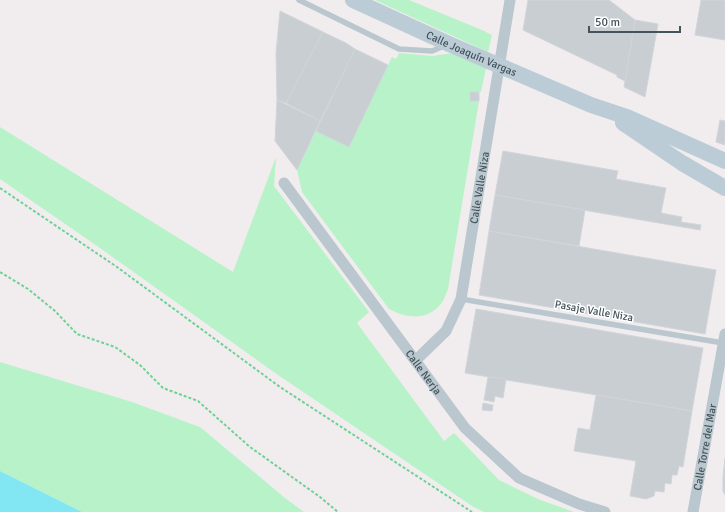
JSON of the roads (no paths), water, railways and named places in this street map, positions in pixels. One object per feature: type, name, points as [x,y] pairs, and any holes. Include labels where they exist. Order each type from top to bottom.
[{"type":"street","name":"Calle Joaquín Vargas","points":[[353,0],[448,44],[591,105],[627,117],[725,161]]},
{"type":"street","name":"Calle Valle Niza","points":[[416,360],[446,331],[461,299],[498,65],[510,0]]},
{"type":"street","name":"Calle Joaquín Vargas","points":[[591,105],[624,124],[682,164],[725,188]]},
{"type":"street","name":"Calle Nerja","points":[[284,183],[465,428],[519,478],[579,504],[605,512]]},
{"type":"street","name":"Calle Torre del Mar","points":[[693,512],[724,339]]},
{"type":"lane","points":[[299,0],[400,48],[432,51],[448,44]]},
{"type":"lane","name":"Pasaje Valle Niza","points":[[461,299],[724,339]]},
{"type":"water","points":[[0,471],[82,512],[0,512]]}]
